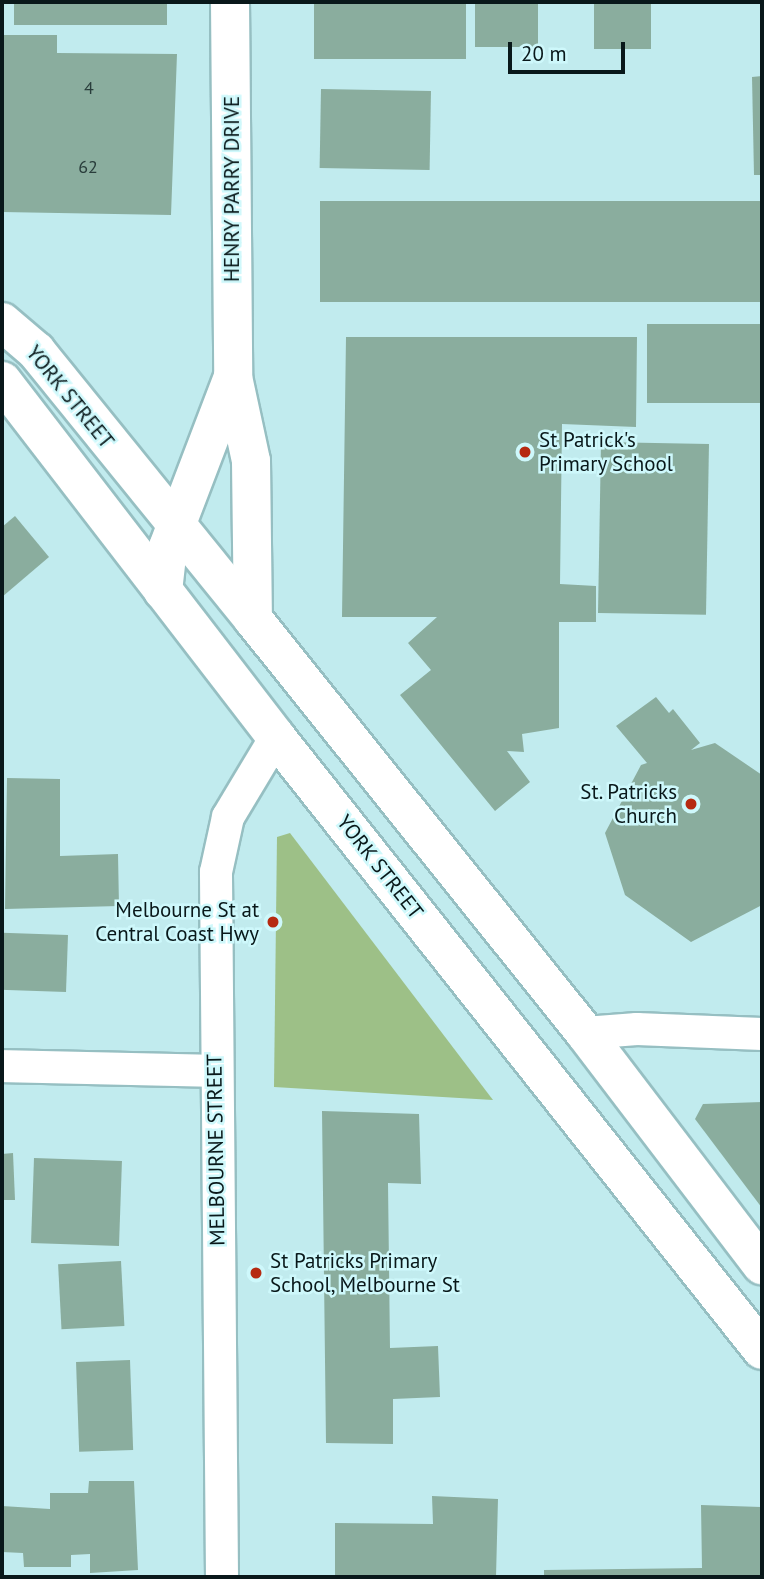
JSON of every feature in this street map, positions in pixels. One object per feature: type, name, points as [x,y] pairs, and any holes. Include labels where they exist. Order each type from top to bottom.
[{"type":"main road","name":"HENRY PARRY DRIVE","points":[[230,2],[233,377],[251,461],[253,619]]},
{"type":"main road","name":"YORK STREET","points":[[2,322],[36,351],[253,619],[585,1034],[762,1265]]},
{"type":"main road","name":"HENRY PARRY DRIVE","points":[[163,591],[164,565],[176,525],[220,421],[233,377]]},
{"type":"main road","name":"YORK STREET","points":[[2,381],[276,737],[762,1350]]},
{"type":"street","name":"MELBOURNE STREET","points":[[222,1577],[215,1071],[216,872],[228,817],[276,737]]},
{"type":"street","points":[[585,1034],[637,1030],[762,1034]]},
{"type":"street","points":[[2,1066],[215,1071]]},
{"type":"green space","points":[[290,833],[493,1100],[274,1087],[277,837]]},
{"type":"building","points":[[14,2],[167,2],[167,25],[14,25]]},
{"type":"building","points":[[314,2],[466,2],[466,59],[314,59]]},
{"type":"building","points":[[475,2],[538,2],[538,47],[475,47]]},
{"type":"building","points":[[594,2],[651,2],[651,49],[594,49]]},
{"type":"building","points":[[2,35],[57,35],[57,53],[177,54],[171,215],[2,212]]},
{"type":"building","points":[[762,76],[762,175],[754,175],[752,77]]},
{"type":"building","points":[[321,89],[431,91],[430,170],[320,168]]},
{"type":"building","points":[[320,201],[762,201],[762,302],[320,302]]},
{"type":"building","points":[[647,324],[762,324],[762,403],[647,403]]},
{"type":"building","points":[[346,337],[637,337],[636,427],[562,424],[560,584],[596,586],[596,622],[559,622],[559,728],[522,734],[524,752],[507,751],[530,782],[495,811],[400,695],[431,670],[408,643],[437,617],[342,617]]},
{"type":"building","points":[[601,442],[709,444],[706,615],[598,613]]},
{"type":"building","points":[[15,516],[49,557],[2,597],[2,527]]},
{"type":"building","name":"St. Patricks Church","points":[[656,697],[669,713],[673,709],[700,743],[691,750],[715,743],[762,775],[762,905],[691,942],[625,895],[605,833],[641,765],[647,763],[616,726]]},
{"type":"building","points":[[7,778],[60,779],[60,856],[118,854],[119,906],[5,909]]},
{"type":"building","points":[[2,933],[68,935],[66,992],[2,990]]},
{"type":"building","points":[[762,1102],[762,1208],[695,1119],[703,1104]]},
{"type":"building","points":[[322,1111],[419,1114],[421,1184],[388,1183],[390,1348],[438,1346],[440,1397],[393,1399],[393,1444],[326,1443]]},
{"type":"building","points":[[13,1153],[15,1200],[2,1200],[2,1154]]},
{"type":"building","points":[[34,1158],[122,1161],[119,1246],[31,1243]]},
{"type":"building","points":[[121,1261],[124,1326],[61,1329],[58,1264]]},
{"type":"building","points":[[130,1360],[133,1450],[79,1452],[76,1362]]},
{"type":"building","points":[[89,1481],[134,1481],[138,1570],[90,1573],[90,1554],[71,1555],[71,1567],[24,1567],[23,1553],[2,1552],[2,1506],[50,1509],[50,1493],[88,1493]]},
{"type":"building","points":[[432,1496],[498,1499],[496,1577],[335,1577],[335,1523],[433,1524]]},
{"type":"building","points":[[701,1505],[761,1507],[762,1577],[544,1577],[544,1570],[702,1568]]},
{"type":"place","name":"St Patrick's Primary School","points":[[525,452]]},
{"type":"place","name":"St. Patricks Church","points":[[691,804]]},
{"type":"place","name":"Melbourne St at Central Coast Hwy","points":[[273,922]]},
{"type":"place","name":"St Patricks Primary School, Melbourne St","points":[[256,1273]]}]
